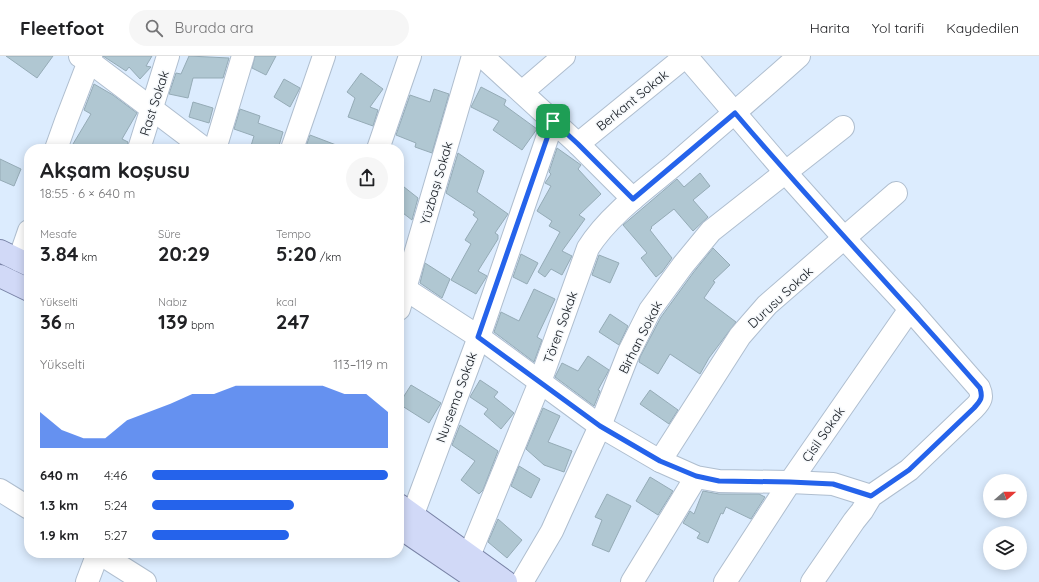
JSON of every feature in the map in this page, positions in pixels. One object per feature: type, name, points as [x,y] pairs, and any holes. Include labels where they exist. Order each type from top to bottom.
[{"type":"main road","points":[[0,276],[24,288]]},
{"type":"main road","points":[[404,515],[469,556],[506,582]]},
{"type":"main road","points":[[404,515],[480,582]]},
{"type":"street","name":"Rast Sokak","points":[[141,144],[168,56]]},
{"type":"street","points":[[217,144],[243,56]]},
{"type":"street","points":[[294,144],[324,56]]},
{"type":"street","points":[[380,144],[410,56]]},
{"type":"street","name":"Yüzbaşı Sokak","points":[[404,284],[473,56]]},
{"type":"street","points":[[482,56],[578,144],[633,199]]},
{"type":"street","points":[[522,92],[564,56]]},
{"type":"street","points":[[686,56],[844,239],[910,309],[980,388],[982,394],[981,401],[909,470],[871,496],[812,582]]},
{"type":"street","name":"Berkant Sokak","points":[[578,144],[686,56]]},
{"type":"street","name":"Tören Sokak","points":[[469,556],[540,382],[588,248],[602,229],[633,199],[800,56]]},
{"type":"street","points":[[58,144],[87,58],[152,110],[198,144]]},
{"type":"street","name":"Nursema Sokak","points":[[404,515],[478,337],[553,121]]},
{"type":"street","name":"Birhan Sokak","points":[[522,582],[552,531],[600,426],[629,352],[650,310],[683,265],[712,231],[843,127]]},
{"type":"street","name":"Durusu Sokak","points":[[660,461],[740,336],[752,321],[767,305],[896,193]]},
{"type":"street","points":[[16,259],[24,241]]},
{"type":"street","points":[[404,296],[478,337],[600,426],[660,461],[696,476],[719,481],[833,484],[871,496]]},
{"type":"street","name":"Çisil Sokak","points":[[725,582],[790,482],[910,309]]},
{"type":"street","points":[[632,582],[696,476]]},
{"type":"street","points":[[0,490],[24,505]]},
{"type":"street","points":[[87,582],[97,558]]},
{"type":"street","points":[[107,558],[145,582]]},
{"type":"building","points":[[6,56],[53,56],[37,78]]},
{"type":"building","points":[[103,56],[152,56],[146,66],[151,67],[140,79],[129,67],[126,71]]},
{"type":"building","points":[[189,56],[229,58],[223,78],[193,78],[188,98],[169,94],[176,73],[181,74]]},
{"type":"building","points":[[255,56],[276,56],[266,75],[252,68]]},
{"type":"building","points":[[361,73],[383,89],[370,107],[378,110],[373,126],[348,117],[355,98],[347,92]]},
{"type":"building","points":[[284,79],[300,88],[290,107],[274,97]]},
{"type":"building","points":[[94,84],[113,95],[137,113],[122,139],[128,142],[128,144],[73,144],[91,114],[84,110]]},
{"type":"building","points":[[481,87],[506,100],[504,105],[537,129],[522,150],[493,130],[499,121],[471,107]]},
{"type":"building","points":[[434,89],[449,94],[432,153],[415,147],[416,143],[396,135],[410,95],[430,102]]},
{"type":"building","points":[[193,102],[213,108],[209,123],[189,117]]},
{"type":"building","points":[[240,109],[260,116],[258,123],[283,132],[279,144],[252,144],[254,136],[234,129]]},
{"type":"building","points":[[310,135],[334,144],[307,144]]},
{"type":"building","points":[[557,148],[581,165],[578,169],[601,194],[579,215],[585,219],[562,251],[572,256],[562,275],[551,269],[545,277],[538,272],[560,232],[549,226],[552,221],[537,211],[551,186],[545,183],[551,174],[549,172]]},
{"type":"building","points":[[458,153],[484,171],[477,192],[508,214],[495,233],[498,235],[498,239],[478,271],[487,276],[476,294],[451,280],[471,244],[465,240],[478,219],[473,215],[475,212],[446,193]]},
{"type":"building","points":[[0,159],[21,169],[14,186],[0,180]]},
{"type":"building","points":[[700,173],[710,186],[693,200],[708,217],[693,231],[674,209],[651,227],[652,228],[650,230],[672,258],[662,272],[656,277],[641,258],[647,253],[623,225],[677,179],[684,187]]},
{"type":"building","points":[[404,187],[418,198],[412,220],[404,214]]},
{"type":"building","points":[[713,248],[730,265],[713,281],[715,282],[704,298],[736,322],[709,358],[700,374],[670,354],[658,374],[639,362],[640,357],[661,317]]},
{"type":"building","points":[[521,254],[538,263],[527,284],[513,277]]},
{"type":"building","points":[[599,255],[619,263],[610,283],[592,275]]},
{"type":"building","points":[[425,263],[450,279],[442,298],[420,283]]},
{"type":"building","points":[[534,289],[555,299],[537,337],[542,340],[534,362],[494,332],[501,312],[519,321]]},
{"type":"building","points":[[610,314],[628,326],[619,345],[599,332]]},
{"type":"building","points":[[588,356],[609,370],[598,390],[600,391],[594,406],[555,377],[562,363],[578,371]]},
{"type":"building","points":[[480,380],[498,392],[494,397],[514,413],[501,429],[484,414],[488,409],[470,397]]},
{"type":"building","points":[[411,385],[441,403],[429,423],[404,407],[404,396]]},
{"type":"building","points":[[650,390],[678,410],[669,424],[640,404]]},
{"type":"building","points":[[543,408],[560,416],[548,442],[572,451],[564,472],[544,465],[526,449]]},
{"type":"building","points":[[460,425],[498,451],[483,490],[479,494],[461,480],[475,461],[452,445]]},
{"type":"building","points":[[519,466],[540,479],[531,498],[511,486]]},
{"type":"building","points":[[650,477],[673,491],[658,515],[636,501]]},
{"type":"building","points":[[703,491],[719,494],[759,494],[765,497],[751,519],[726,507],[723,514],[721,513],[708,543],[697,538],[700,533],[683,523],[690,511],[694,514]]},
{"type":"building","points":[[607,494],[631,506],[609,552],[592,545],[602,520],[595,517]]},
{"type":"building","points":[[498,519],[522,540],[507,558],[488,542]]},
{"type":"route","points":[[735,113],[844,239],[910,309],[980,388],[982,394],[981,401],[909,470],[871,496],[833,484],[708,480],[660,461],[600,426],[478,337],[553,121],[633,199],[735,113]]}]
